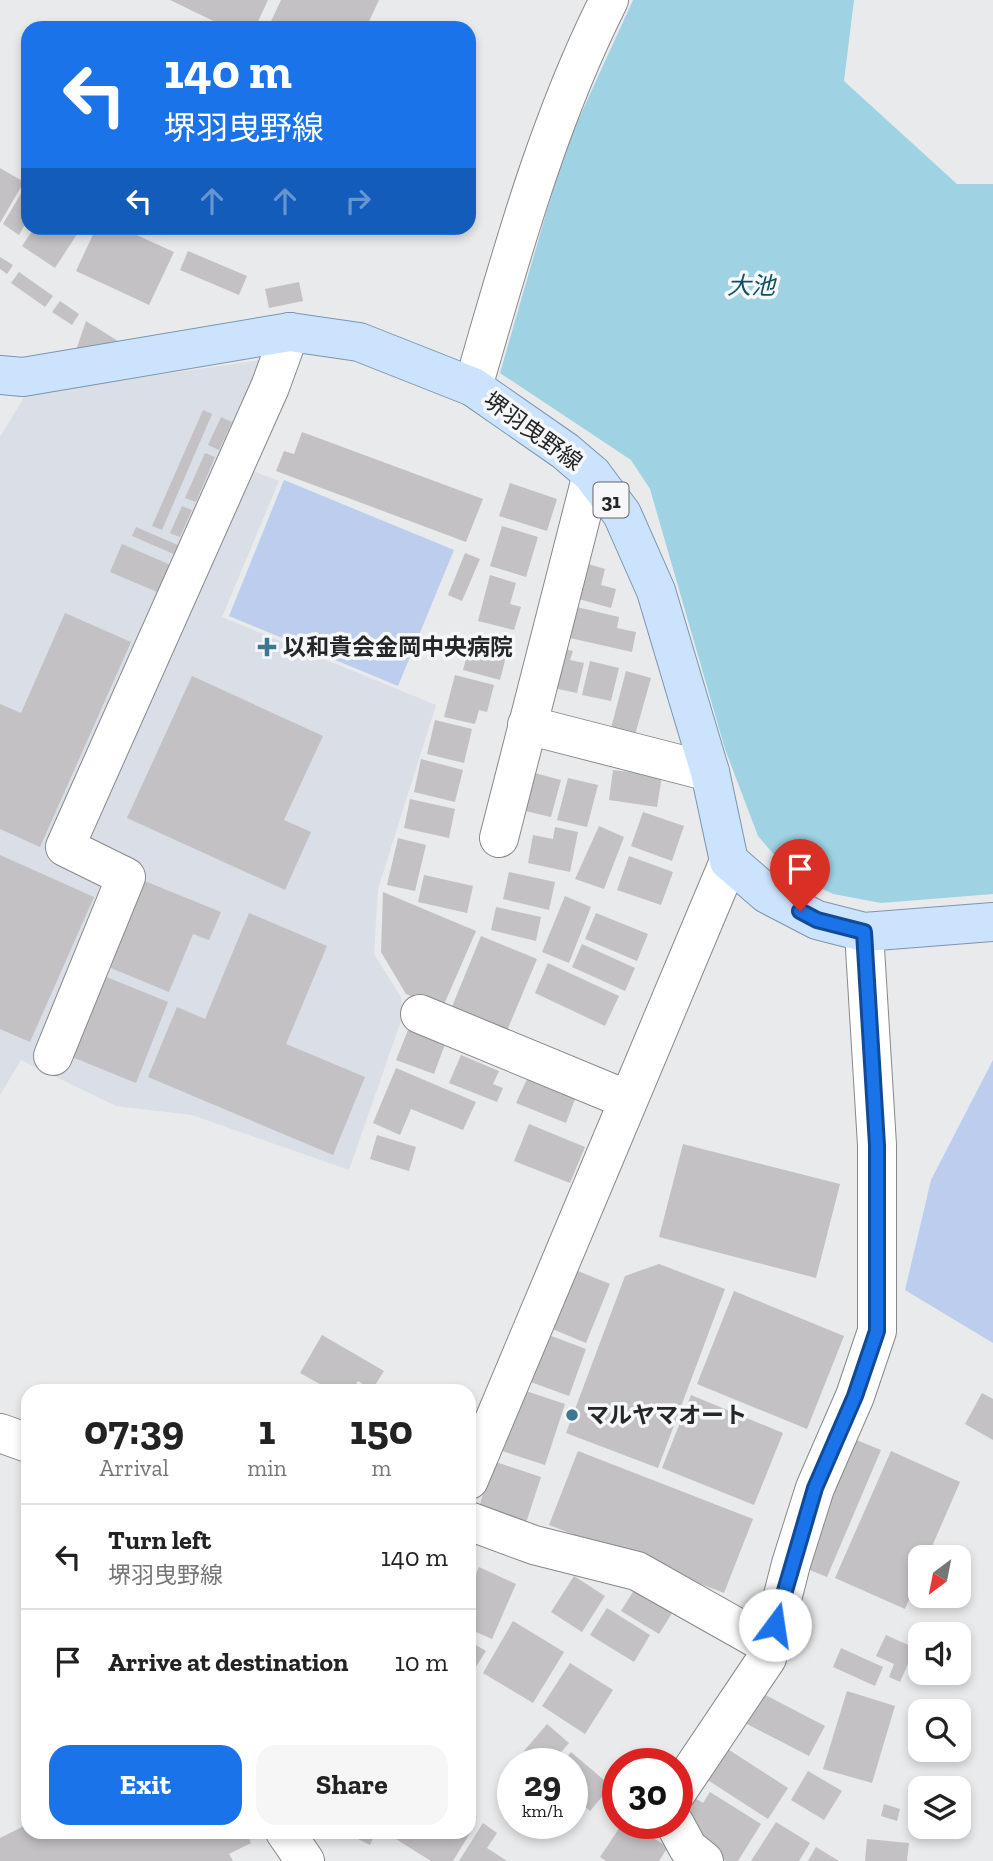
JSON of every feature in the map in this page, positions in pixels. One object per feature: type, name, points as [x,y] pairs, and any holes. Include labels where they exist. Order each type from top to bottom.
[{"type":"main road","name":"堺羽曳野線","points":[[0,375],[23,377],[290,332],[359,342],[473,387],[592,474],[622,514],[656,591],[710,772],[729,860]]},
{"type":"main road","points":[[729,860],[777,899],[817,920],[864,932],[993,922]]},
{"type":"street","points":[[473,387],[527,198],[586,44],[609,0]]},
{"type":"street","points":[[53,1056],[126,877],[65,847],[270,387],[290,332]]},
{"type":"street","points":[[499,838],[592,474]]},
{"type":"street","points":[[527,725],[710,772]]},
{"type":"street","points":[[476,1463],[729,860]]},
{"type":"street","points":[[693,1768],[767,1658],[791,1564],[815,1488],[855,1396],[877,1331],[877,1145],[864,932]]},
{"type":"street","points":[[420,1014],[628,1100]]},
{"type":"street","points":[[0,1433],[21,1440]]},
{"type":"street","points":[[476,1524],[534,1545],[637,1571],[770,1646]]},
{"type":"street","points":[[683,1839],[688,1848],[704,1861]]},
{"type":"shaded area","points":[[303,354],[253,471],[279,481],[222,617],[436,705],[378,889],[374,954],[401,997],[402,1018],[349,1170],[192,1115],[116,1106],[21,1060],[0,1095],[0,437],[26,394]]},
{"type":"shaded area","points":[[284,480],[454,550],[398,686],[229,616]]},
{"type":"shaded area","points":[[993,1060],[993,1343],[905,1290],[931,1180]]},
{"type":"water","name":"大池","points":[[633,0],[854,0],[844,81],[957,184],[993,184],[993,894],[881,903],[833,894],[790,873],[758,836],[725,749],[650,489],[631,460],[500,373],[564,151]]},
{"type":"building","points":[[170,0],[268,0],[258,21],[214,21]]},
{"type":"building","points":[[281,0],[379,0],[369,21],[271,21]]},
{"type":"building","points":[[0,168],[21,180],[21,187],[0,223]]},
{"type":"building","points":[[21,193],[19,235],[3,224]]},
{"type":"building","points":[[29,235],[76,235],[55,268],[22,246]]},
{"type":"building","points":[[93,235],[136,235],[174,252],[149,305],[76,271]]},
{"type":"building","points":[[188,251],[247,276],[239,295],[180,270]]},
{"type":"building","points":[[0,257],[13,265],[7,274],[0,269]]},
{"type":"building","points":[[19,272],[53,296],[45,307],[11,283]]},
{"type":"building","points":[[299,282],[303,301],[269,308],[265,289]]},
{"type":"building","points":[[60,301],[79,314],[72,325],[52,312]]},
{"type":"building","points":[[86,321],[118,341],[75,353]]},
{"type":"building","points":[[203,410],[212,414],[162,530],[152,526]]},
{"type":"building","points":[[221,417],[232,422],[219,450],[208,445]]},
{"type":"building","points":[[302,432],[483,499],[466,542],[276,471],[284,451],[294,454]]},
{"type":"building","points":[[205,453],[215,457],[196,502],[185,498]]},
{"type":"building","points":[[510,483],[557,499],[547,531],[499,516]]},
{"type":"building","points":[[182,506],[192,510],[180,537],[170,533]]},
{"type":"building","points":[[502,526],[538,537],[526,577],[490,566]]},
{"type":"building","points":[[136,527],[180,546],[176,555],[132,536]]},
{"type":"building","points":[[122,544],[173,566],[162,594],[110,572]]},
{"type":"building","points":[[465,553],[480,559],[462,601],[448,595]]},
{"type":"building","points":[[578,561],[605,569],[601,585],[616,589],[611,608],[568,596]]},
{"type":"building","points":[[490,575],[516,583],[510,604],[521,607],[514,630],[478,621]]},
{"type":"building","points":[[568,605],[619,617],[617,628],[636,632],[632,652],[561,636]]},
{"type":"building","points":[[65,613],[131,642],[40,847],[0,829],[0,704],[21,713]]},
{"type":"building","points":[[472,636],[509,645],[500,680],[463,670]]},
{"type":"building","points":[[552,646],[573,651],[570,660],[584,663],[577,693],[544,686]]},
{"type":"building","points":[[590,661],[619,668],[611,701],[582,695]]},
{"type":"building","points":[[626,671],[651,678],[635,735],[611,728]]},
{"type":"building","points":[[455,675],[494,685],[487,712],[479,710],[475,724],[444,717]]},
{"type":"building","points":[[192,676],[323,736],[284,820],[311,832],[285,890],[127,818]]},
{"type":"building","points":[[435,720],[472,729],[464,763],[427,754]]},
{"type":"building","points":[[421,759],[463,770],[455,802],[414,792]]},
{"type":"building","points":[[613,770],[662,776],[657,807],[609,800]]},
{"type":"building","points":[[527,771],[561,780],[551,817],[517,809]]},
{"type":"building","points":[[568,778],[598,785],[587,827],[557,820]]},
{"type":"building","points":[[410,799],[455,809],[449,838],[404,828]]},
{"type":"building","points":[[643,812],[684,826],[672,861],[631,846]]},
{"type":"building","points":[[599,826],[624,837],[604,889],[575,879]]},
{"type":"building","points":[[555,827],[578,832],[570,872],[528,863],[533,835],[553,839]]},
{"type":"building","points":[[398,838],[426,845],[415,891],[387,885]]},
{"type":"building","points":[[0,855],[94,897],[30,1042],[0,1029]]},
{"type":"building","points":[[629,856],[673,872],[661,905],[617,890]]},
{"type":"building","points":[[509,872],[555,882],[549,910],[503,899]]},
{"type":"building","points":[[424,875],[473,886],[467,913],[418,902]]},
{"type":"building","points":[[142,880],[221,912],[209,940],[193,934],[169,992],[106,966]]},
{"type":"building","points":[[383,892],[476,931],[442,1009],[406,994],[381,952]]},
{"type":"building","points":[[565,896],[591,907],[569,963],[542,952]]},
{"type":"building","points":[[496,907],[541,917],[536,941],[491,930]]},
{"type":"building","points":[[249,913],[327,946],[286,1044],[365,1077],[333,1155],[148,1077],[177,1007],[205,1019]]},
{"type":"building","points":[[596,913],[648,934],[637,961],[585,939]]},
{"type":"building","points":[[481,936],[537,959],[506,1033],[451,1009]]},
{"type":"building","points":[[582,944],[635,968],[625,991],[572,967]]},
{"type":"building","points":[[548,963],[619,996],[605,1026],[535,993]]},
{"type":"building","points":[[104,976],[168,1002],[136,1083],[72,1057]]},
{"type":"building","points":[[408,1030],[445,1044],[434,1074],[396,1060]]},
{"type":"building","points":[[461,1055],[499,1071],[493,1084],[503,1088],[497,1102],[449,1083]]},
{"type":"building","points":[[396,1068],[476,1102],[463,1130],[411,1109],[400,1135],[373,1123]]},
{"type":"building","points":[[527,1079],[575,1099],[566,1123],[516,1103]]},
{"type":"building","points":[[529,1124],[585,1147],[570,1183],[514,1161]]},
{"type":"building","points":[[377,1135],[416,1147],[409,1171],[370,1159]]},
{"type":"building","points":[[683,1144],[840,1184],[816,1278],[659,1237]]},
{"type":"building","points":[[659,1264],[725,1289],[658,1468],[566,1433],[625,1276]]},
{"type":"building","points":[[573,1269],[610,1284],[586,1343],[550,1328]]},
{"type":"building","points":[[734,1291],[844,1336],[807,1429],[697,1384]]},
{"type":"building","points":[[546,1334],[586,1349],[569,1396],[528,1381]]},
{"type":"building","points":[[322,1335],[384,1371],[376,1384],[363,1384],[358,1381],[356,1384],[320,1384],[300,1373]]},
{"type":"building","points":[[520,1389],[565,1404],[545,1465],[499,1450]]},
{"type":"building","points":[[982,1393],[993,1399],[993,1440],[965,1424]]},
{"type":"building","points":[[691,1395],[783,1433],[754,1505],[662,1468]]},
{"type":"building","points":[[854,1439],[881,1450],[827,1577],[800,1566]]},
{"type":"building","points":[[578,1451],[753,1519],[724,1593],[549,1525]]},
{"type":"building","points":[[891,1451],[960,1482],[933,1545],[908,1545],[908,1602],[905,1609],[835,1578]]},
{"type":"building","points":[[493,1461],[541,1477],[525,1526],[478,1511]]},
{"type":"building","points":[[479,1567],[516,1584],[492,1639],[476,1632],[476,1574]]},
{"type":"building","points":[[574,1576],[605,1596],[582,1632],[551,1612]]},
{"type":"building","points":[[636,1587],[674,1610],[659,1634],[621,1611]]},
{"type":"building","points":[[607,1608],[650,1635],[634,1662],[590,1635]]},
{"type":"building","points":[[513,1621],[564,1652],[533,1703],[483,1673]]},
{"type":"building","points":[[886,1635],[908,1645],[908,1664],[900,1682],[889,1677],[894,1664],[876,1656]]},
{"type":"building","points":[[476,1645],[486,1651],[476,1667]]},
{"type":"building","points":[[841,1648],[883,1667],[875,1686],[833,1667]]},
{"type":"building","points":[[570,1663],[613,1690],[585,1734],[542,1706]]},
{"type":"building","points":[[754,1689],[825,1726],[809,1756],[739,1720]]},
{"type":"building","points":[[847,1691],[895,1706],[872,1783],[823,1769]]},
{"type":"building","points":[[547,1724],[569,1743],[565,1748],[527,1748]]},
{"type":"building","points":[[723,1746],[788,1788],[768,1819],[703,1777]]},
{"type":"building","points":[[588,1766],[602,1778],[602,1797],[590,1811]]},
{"type":"building","points":[[808,1771],[842,1791],[824,1820],[791,1800]]},
{"type":"building","points":[[710,1792],[761,1824],[738,1861],[726,1861],[690,1839],[693,1839],[693,1797],[703,1803]]},
{"type":"building","points":[[884,1804],[900,1809],[897,1821],[881,1816]]},
{"type":"building","points":[[776,1822],[810,1843],[799,1861],[751,1861]]},
{"type":"building","points":[[483,1823],[497,1833],[487,1848],[507,1861],[459,1861],[473,1839],[476,1839]]},
{"type":"building","points":[[21,1828],[21,1839],[249,1839],[251,1843],[229,1854],[233,1861],[0,1861],[0,1838]]},
{"type":"building","points":[[358,1839],[373,1839],[370,1845]]},
{"type":"building","points":[[396,1839],[466,1839],[453,1861],[431,1861]]},
{"type":"building","points":[[612,1839],[655,1839],[668,1847],[659,1861],[606,1861],[600,1857]]},
{"type":"building","points":[[867,1839],[909,1843],[907,1861],[865,1861]]},
{"type":"building","points":[[816,1847],[839,1861],[808,1861]]},
{"type":"place","name":"以和貴会金岡中央病院","points":[[267,647]]},
{"type":"place","name":"マルヤマオート","points":[[572,1415]]},
{"type":"route","points":[[775,1625],[815,1488],[855,1396],[877,1331],[877,1145],[864,932],[817,920],[800,911]]}]
